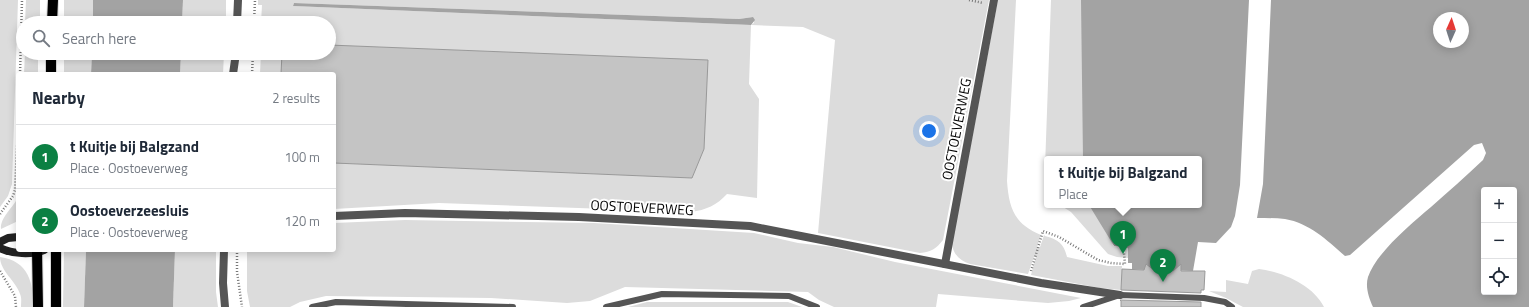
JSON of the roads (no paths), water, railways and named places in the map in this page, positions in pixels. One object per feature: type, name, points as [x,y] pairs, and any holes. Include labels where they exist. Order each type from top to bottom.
[{"type":"main road","points":[[52,16],[53,0]]},
{"type":"main road","points":[[51,60],[51,72]]},
{"type":"main road","points":[[38,307],[40,252]]},
{"type":"main road","points":[[56,252],[56,307]]},
{"type":"street","points":[[237,16],[238,0]]},
{"type":"street","name":"OOSTOEVERWEG","points":[[945,264],[994,0]]},
{"type":"street","points":[[233,72],[235,60]]},
{"type":"street","name":"OOSTOEVERWEG","points":[[336,216],[437,213],[579,217],[750,226],[1041,283],[1120,295]]},
{"type":"street","points":[[0,242],[8,238],[16,237]]},
{"type":"street","points":[[0,248],[8,252],[16,252]]},
{"type":"street","points":[[224,252],[225,307]]},
{"type":"lane","points":[[606,307],[662,294],[789,296],[817,307]]},
{"type":"lane","points":[[1083,307],[1120,295],[1204,298],[1225,302],[1232,307]]},
{"type":"lane","points":[[312,307],[336,302],[514,307]]},
{"type":"place","name":"t Kuitje bij Balgzand","points":[[1123,254]]},
{"type":"place","name":"Oostoeverzeesluis","points":[[1163,282]]}]
